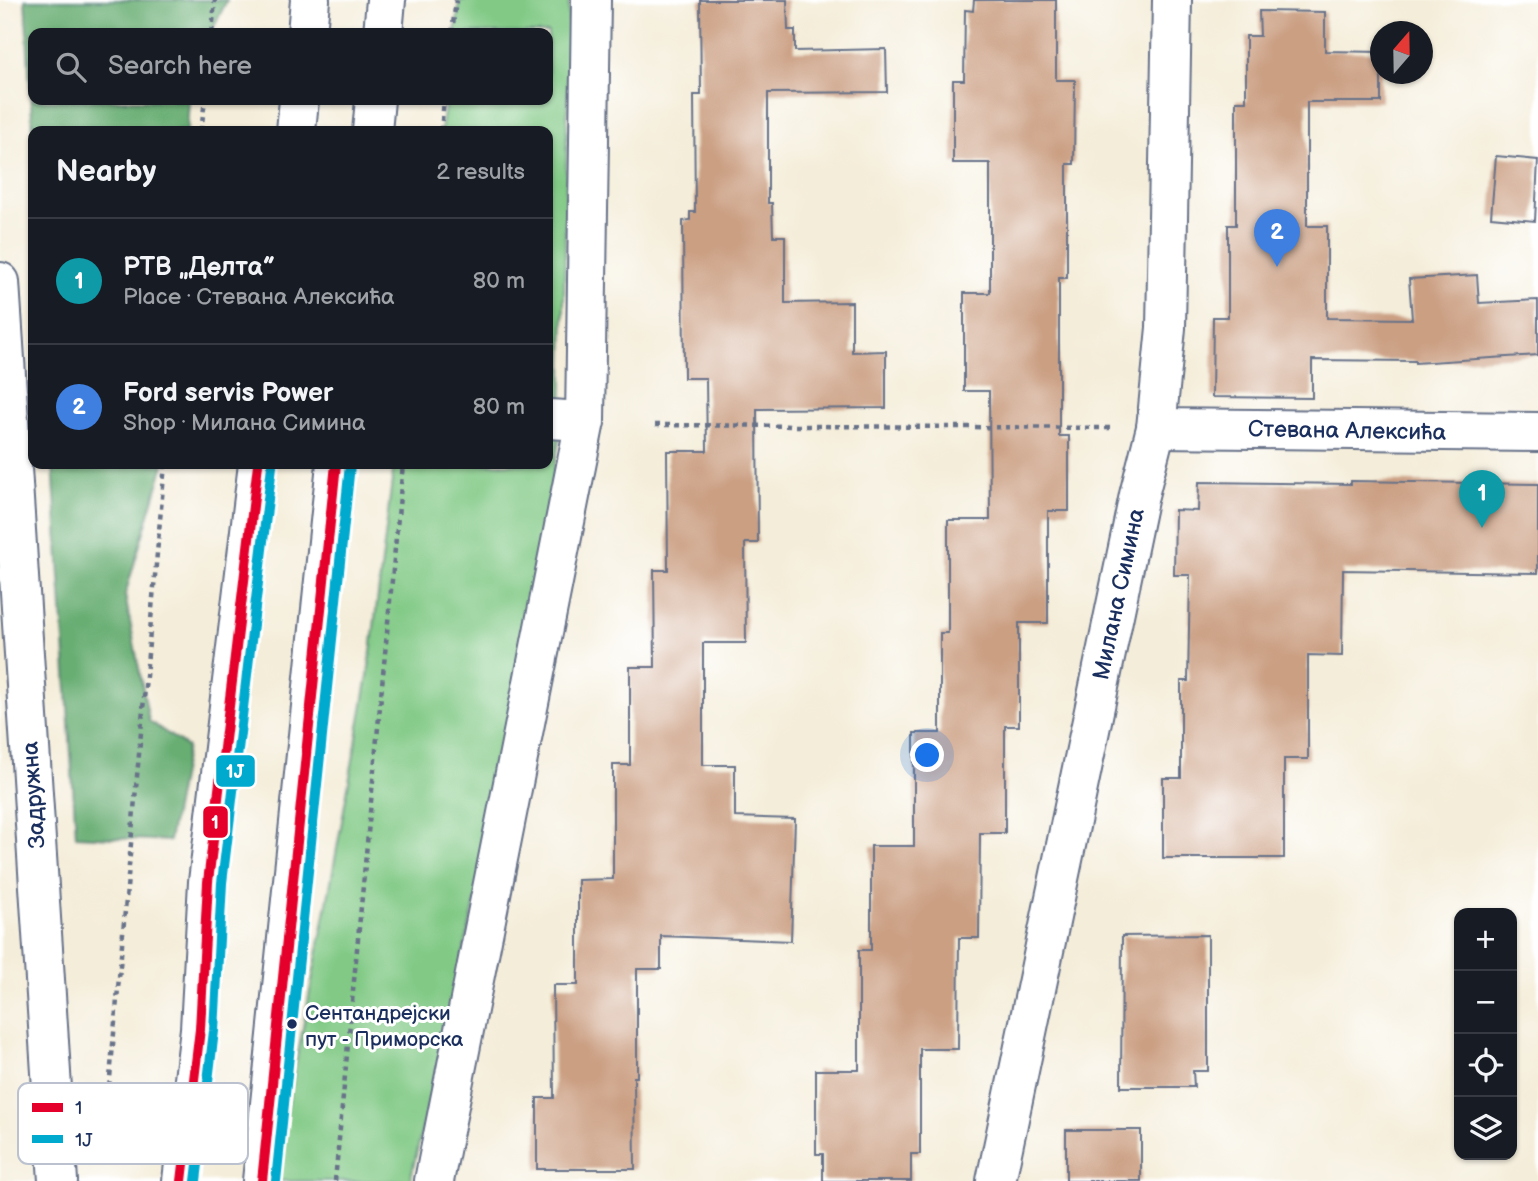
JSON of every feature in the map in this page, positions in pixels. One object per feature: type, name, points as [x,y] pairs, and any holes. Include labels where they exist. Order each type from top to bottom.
[{"type":"street","points":[[307,28],[310,0]]},
{"type":"street","points":[[383,28],[386,0]]},
{"type":"street","points":[[434,1181],[566,420],[591,0]]},
{"type":"street","name":"Милана Симина","points":[[996,1181],[1139,495],[1156,428],[1166,328],[1172,0]]},
{"type":"street","points":[[296,126],[299,105]]},
{"type":"street","points":[[372,126],[375,105]]},
{"type":"street","name":"Задружна","points":[[0,282],[52,1083]]},
{"type":"street","name":"Стевана Алексића","points":[[1156,428],[1538,432]]},
{"type":"street","points":[[194,1083],[200,1029],[208,882],[257,469]]},
{"type":"street","points":[[262,1181],[335,469]]},
{"type":"path","points":[[212,28],[215,0]]},
{"type":"path","points":[[453,28],[456,0]]},
{"type":"path","points":[[202,126],[204,105]]},
{"type":"path","points":[[441,126],[444,105]]},
{"type":"path","points":[[655,425],[1156,428]]},
{"type":"path","points":[[110,1083],[166,469]]},
{"type":"path","points":[[335,1181],[403,469]]},
{"type":"green space","points":[[25,0],[227,0],[213,28],[28,28],[28,51]]},
{"type":"green space","points":[[460,0],[569,0],[562,424],[482,873],[410,1181],[276,1181],[277,1161],[368,676],[393,469],[553,469],[553,126],[442,126],[445,105],[553,105],[553,28],[456,28]]},
{"type":"green space","points":[[31,105],[189,105],[187,126],[32,126]]},
{"type":"green space","points":[[53,469],[163,469],[125,595],[149,721],[187,747],[169,841],[76,836]]},
{"type":"building","points":[[700,0],[787,0],[788,30],[795,30],[795,51],[886,49],[887,92],[768,93],[768,203],[772,203],[773,236],[785,236],[785,303],[852,302],[852,352],[886,351],[886,408],[757,409],[758,543],[745,543],[746,643],[703,643],[703,765],[735,765],[735,817],[795,819],[791,941],[661,936],[661,969],[637,969],[635,1169],[537,1169],[537,1098],[554,1098],[553,985],[578,985],[578,880],[613,879],[613,765],[630,765],[630,667],[655,667],[654,570],[668,570],[667,451],[707,451],[706,378],[684,378],[683,221],[690,220],[690,212],[695,212],[694,95],[701,95]]},
{"type":"building","points":[[974,0],[1056,0],[1056,80],[1075,80],[1074,164],[1067,164],[1067,278],[1059,278],[1059,436],[1069,436],[1069,511],[1048,511],[1048,623],[1019,623],[1019,726],[1005,726],[1005,833],[980,833],[979,938],[959,938],[958,1049],[920,1049],[920,1154],[911,1154],[911,1181],[823,1181],[823,1154],[816,1154],[816,1070],[859,1070],[859,950],[871,950],[871,846],[914,846],[914,733],[940,733],[940,633],[948,633],[948,520],[990,520],[989,391],[964,391],[964,293],[990,293],[990,163],[953,163],[953,80],[964,80],[965,10],[973,11]]},
{"type":"building","points":[[1259,11],[1325,12],[1325,51],[1370,52],[1370,84],[1381,84],[1381,102],[1307,102],[1307,226],[1327,226],[1327,318],[1412,319],[1409,279],[1477,275],[1479,303],[1538,300],[1538,355],[1415,363],[1312,360],[1312,398],[1212,397],[1213,317],[1228,317],[1228,225],[1236,225],[1236,101],[1246,101],[1246,36],[1260,36]]},
{"type":"building","points":[[1496,156],[1538,160],[1535,221],[1491,217]]},
{"type":"building","points":[[1351,481],[1538,484],[1538,573],[1343,570],[1342,656],[1308,655],[1308,759],[1284,759],[1284,858],[1163,858],[1163,778],[1181,778],[1181,681],[1188,681],[1190,575],[1174,575],[1175,510],[1198,511],[1199,482],[1351,484]]},
{"type":"building","points":[[1208,935],[1208,1071],[1193,1071],[1194,1087],[1121,1087],[1122,936]]},
{"type":"building","points":[[1066,1130],[1141,1130],[1141,1181],[1066,1181]]},
{"type":"transit line","name":"1","points":[[194,1083],[200,1029],[208,882],[257,469]]},
{"type":"transit line","name":"1J","points":[[208,1083],[214,1031],[222,883],[272,469]]},
{"type":"transit line","name":"1","points":[[262,1181],[335,469]]},
{"type":"transit line","name":"1J","points":[[276,1181],[350,469]]},
{"type":"transit line","name":"1","points":[[182,1181],[184,1164]]},
{"type":"transit line","name":"1J","points":[[196,1181],[198,1164]]},
{"type":"place","name":"Ford servis Power","points":[[1277,267]]},
{"type":"place","name":"РТВ „Делта”","points":[[1482,528]]},
{"type":"place","name":"Сентандрејски пут - Приморска","points":[[292,1024]]}]
